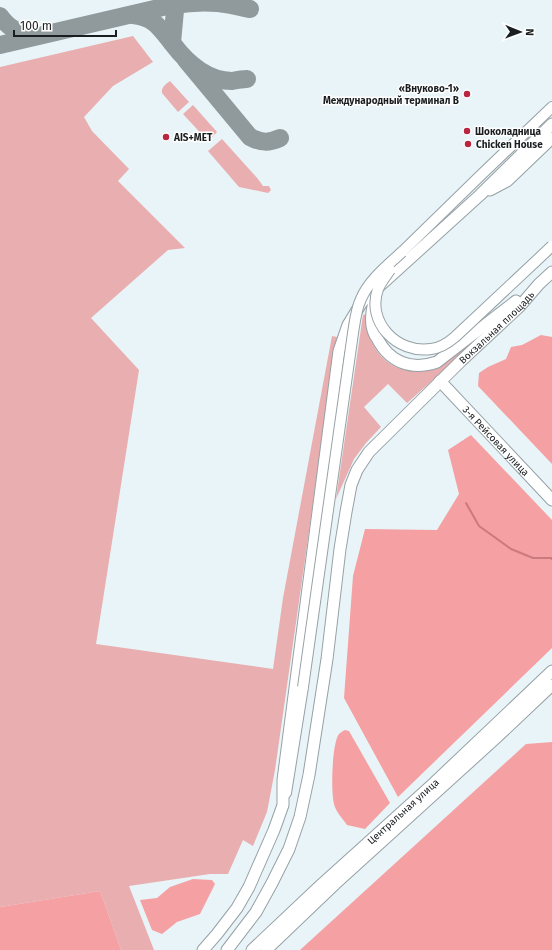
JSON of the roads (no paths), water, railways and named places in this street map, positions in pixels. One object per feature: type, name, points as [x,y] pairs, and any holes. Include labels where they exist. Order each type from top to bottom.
[{"type":"main road","points":[[203,950],[218,934],[237,908],[249,887],[274,830],[282,805],[283,780],[339,351],[346,329],[362,302],[480,195],[552,124]]},
{"type":"main road","points":[[480,195],[507,181],[552,138]]},
{"type":"main road","name":"Вокзальная площадь","points":[[227,950],[256,912],[272,883],[289,849],[300,817],[309,775],[340,549],[351,485],[354,477],[361,463],[369,452],[440,381],[520,306],[539,284],[552,272]]},
{"type":"main road","points":[[380,286],[374,303],[372,329],[382,346],[390,355],[401,362],[418,366],[437,362],[539,284]]},
{"type":"main road","name":"3-я Рейсовая улица","points":[[440,381],[552,500]]},
{"type":"main road","name":"Центральная улица","points":[[252,950],[322,884],[434,783],[552,671]]},
{"type":"main road","name":"Центральная улица","points":[[266,950],[335,884],[552,685]]},
{"type":"street","points":[[282,805],[287,791],[304,687],[357,309],[361,299],[373,281],[483,173],[552,108]]},
{"type":"street","points":[[402,252],[378,289],[376,310],[380,323],[391,337],[410,348],[425,350],[444,345],[455,337],[552,246]]},
{"type":"waterway","points":[[466,503],[479,526],[511,549],[533,558],[552,559]]},
{"type":"place","name":"«Внуково-1» Международный терминал B","points":[[467,94]]},
{"type":"place","name":"Шоколадница","points":[[467,131]]},
{"type":"place","name":"AIS+MET","points":[[166,137]]},
{"type":"place","name":"Chicken House","points":[[468,144]]}]
